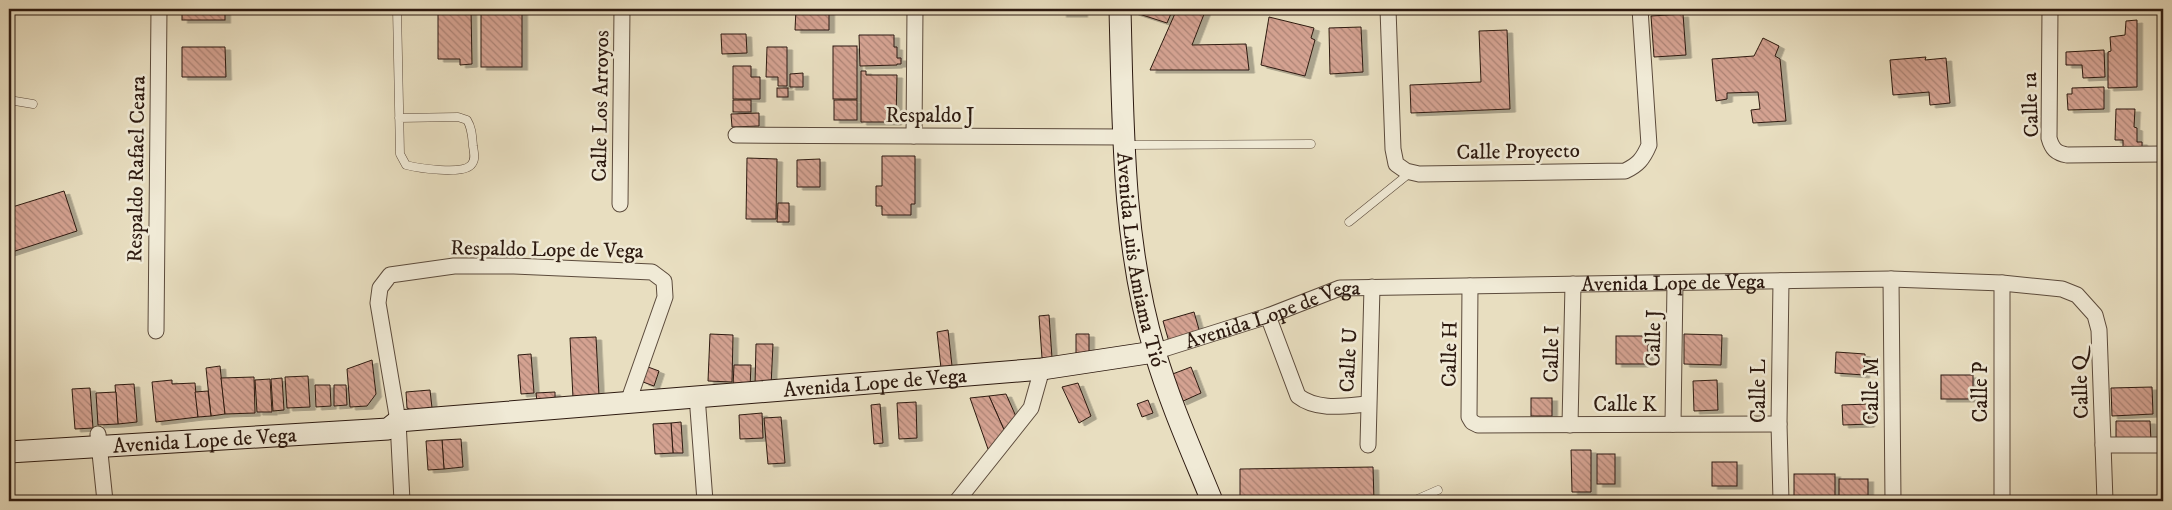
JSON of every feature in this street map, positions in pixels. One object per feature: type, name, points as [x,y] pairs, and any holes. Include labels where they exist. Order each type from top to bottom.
[{"type":"street","name":"Respaldo Rafael Ceara","points":[[156,331],[159,9]]},
{"type":"street","name":"Calle Los Arroyos","points":[[620,204],[622,9]]},
{"type":"street","points":[[914,136],[915,9]]},
{"type":"street","name":"Avenida Luis Amiama Tió","points":[[1120,9],[1124,141],[1129,223],[1154,352],[1212,501]]},
{"type":"street","points":[[1388,9],[1393,149],[1396,164],[1411,172]]},
{"type":"street","name":"Calle Proyecto","points":[[1411,172],[1419,174],[1625,171],[1636,166],[1644,158],[1649,145],[1640,9]]},
{"type":"street","name":"Calle 1a","points":[[2050,9],[2049,138],[2051,146],[2060,154],[2163,154]]},
{"type":"street","name":"Respaldo J","points":[[736,135],[914,136],[1124,141]]},
{"type":"street","name":"Respaldo Lope de Vega","points":[[402,501],[398,421],[378,303],[380,288],[390,275],[454,266],[514,266],[652,272],[664,281],[665,298],[628,402]]},
{"type":"street","name":"Avenida Lope de Vega","points":[[9,440],[99,439],[388,428],[398,421],[1042,369],[1154,352],[1268,316],[1340,288],[1891,280],[2002,283],[2062,289]]},
{"type":"street","name":"Calle M","points":[[1891,280],[1893,501]]},
{"type":"street","name":"Calle L","points":[[1781,281],[1779,424],[1781,501]]},
{"type":"street","name":"Calle J","points":[[1673,424],[1675,283]]},
{"type":"street","name":"Calle P","points":[[2002,283],[2002,501]]},
{"type":"street","name":"Calle I","points":[[1570,425],[1573,284]]},
{"type":"street","name":"Calle H","points":[[1470,286],[1469,417],[1472,422]]},
{"type":"street","name":"Calle U","points":[[1368,445],[1367,404],[1372,287]]},
{"type":"street","name":"Calle Q","points":[[2062,289],[2077,295],[2095,315],[2100,346],[2105,501]]},
{"type":"street","name":"Calle U","points":[[1268,316],[1298,396],[1307,403],[1317,406],[1367,404]]},
{"type":"street","points":[[957,501],[1031,408],[1042,369]]},
{"type":"street","points":[[697,396],[705,501]]},
{"type":"street","name":"Calle K","points":[[1472,422],[1478,425],[1779,424]]},
{"type":"street","points":[[99,439],[105,501]]},
{"type":"street","name":"Avenida Lope de Vega","points":[[9,452],[99,439]]},
{"type":"street","points":[[2103,445],[2163,445]]},
{"type":"lane","points":[[397,9],[399,118],[400,154],[406,165],[462,171],[470,167],[474,159],[471,127],[467,120],[458,117],[399,118]]},
{"type":"lane","points":[[9,100],[33,104]]},
{"type":"lane","points":[[1124,141],[1311,144]]},
{"type":"lane","points":[[1349,222],[1411,172]]},
{"type":"lane","points":[[1413,501],[1438,490]]},
{"type":"building","points":[[182,9],[225,9],[225,20],[182,20]]},
{"type":"building","points":[[438,9],[471,9],[472,64],[460,65],[460,59],[438,59]]},
{"type":"building","points":[[481,9],[522,9],[522,67],[481,67]]},
{"type":"building","points":[[796,9],[829,9],[829,30],[795,30]]},
{"type":"building","points":[[1061,9],[1082,9],[1082,14],[1061,14]]},
{"type":"building","points":[[1134,9],[1173,9],[1167,23],[1133,12]]},
{"type":"building","points":[[1177,9],[1206,9],[1192,45],[1246,44],[1249,70],[1150,70]]},
{"type":"building","points":[[1683,14],[1686,55],[1654,57],[1651,16]]},
{"type":"building","points":[[1269,17],[1314,28],[1311,38],[1315,40],[1305,76],[1261,65]]},
{"type":"building","points":[[2137,20],[2137,87],[2108,88],[2108,52],[2111,51],[2110,37],[2125,35],[2126,21]]},
{"type":"building","points":[[1361,27],[1363,72],[1330,74],[1329,28]]},
{"type":"building","points":[[1507,30],[1510,109],[1411,113],[1410,85],[1481,82],[1479,31]]},
{"type":"building","points":[[721,34],[746,34],[747,53],[722,54]]},
{"type":"building","points":[[859,35],[894,35],[894,47],[897,47],[897,58],[901,58],[901,64],[860,66]]},
{"type":"building","points":[[1763,38],[1779,46],[1775,56],[1780,59],[1786,121],[1753,123],[1751,110],[1760,109],[1758,92],[1727,93],[1727,99],[1716,101],[1712,59],[1754,56]]},
{"type":"building","points":[[833,46],[857,46],[857,99],[833,99]]},
{"type":"building","points":[[182,47],[225,47],[226,77],[182,77]]},
{"type":"building","points":[[767,47],[787,47],[787,86],[778,86],[778,77],[766,77]]},
{"type":"building","points":[[2104,50],[2105,77],[2083,78],[2082,65],[2066,65],[2066,52]]},
{"type":"building","points":[[1926,57],[1925,60],[1946,58],[1950,103],[1930,105],[1929,92],[1893,95],[1890,60]]},
{"type":"building","points":[[733,66],[751,66],[751,77],[760,77],[760,99],[733,99]]},
{"type":"building","points":[[861,71],[866,71],[866,75],[897,75],[896,122],[861,122]]},
{"type":"building","points":[[803,73],[803,87],[790,87],[790,74]]},
{"type":"building","points":[[2104,87],[2104,109],[2068,110],[2067,94],[2072,94],[2072,88]]},
{"type":"building","points":[[777,88],[788,88],[788,97],[777,97]]},
{"type":"building","points":[[733,100],[751,100],[751,112],[733,112]]},
{"type":"building","points":[[834,100],[857,100],[857,120],[834,120]]},
{"type":"building","points":[[2116,109],[2135,109],[2134,127],[2137,128],[2137,142],[2142,142],[2142,152],[2123,152],[2123,140],[2115,140]]},
{"type":"building","points":[[759,113],[759,126],[732,127],[731,114]]},
{"type":"building","points":[[882,156],[915,156],[915,204],[911,204],[911,215],[882,215],[882,206],[876,206],[876,186],[882,186]]},
{"type":"building","points":[[747,158],[777,159],[776,219],[746,219]]},
{"type":"building","points":[[820,159],[820,187],[797,187],[797,160]]},
{"type":"building","points":[[64,191],[77,231],[9,253],[9,208]]},
{"type":"building","points":[[778,203],[789,203],[789,222],[777,222]]},
{"type":"building","points":[[1194,312],[1200,333],[1169,342],[1163,321]]},
{"type":"building","points":[[1049,315],[1052,358],[1042,358],[1039,316]]},
{"type":"building","points":[[948,330],[952,366],[941,368],[937,332]]},
{"type":"building","points":[[710,334],[733,335],[732,382],[708,381]]},
{"type":"building","points":[[1076,334],[1089,334],[1089,355],[1076,356]]},
{"type":"building","points":[[1684,334],[1722,335],[1721,365],[1684,364]]},
{"type":"building","points":[[1616,336],[1648,336],[1648,364],[1616,364]]},
{"type":"building","points":[[596,337],[599,396],[573,398],[570,338]]},
{"type":"building","points":[[756,344],[773,344],[771,386],[755,385]]},
{"type":"building","points":[[1836,352],[1865,354],[1864,375],[1835,373]]},
{"type":"building","points":[[531,354],[534,393],[521,394],[518,355]]},
{"type":"building","points":[[372,360],[376,394],[367,406],[350,407],[347,369]]},
{"type":"building","points":[[734,365],[751,365],[750,387],[733,387]]},
{"type":"building","points":[[220,366],[225,414],[211,416],[206,368]]},
{"type":"building","points":[[648,367],[659,371],[654,386],[643,382]]},
{"type":"building","points":[[1191,367],[1201,393],[1181,402],[1170,375]]},
{"type":"building","points":[[1941,375],[1973,375],[1973,399],[1941,399]]},
{"type":"building","points":[[308,376],[310,407],[287,408],[285,377]]},
{"type":"building","points":[[254,377],[255,413],[225,414],[221,378]]},
{"type":"building","points":[[282,378],[284,410],[273,411],[271,379]]},
{"type":"building","points":[[270,379],[272,412],[257,412],[255,380]]},
{"type":"building","points":[[172,380],[172,384],[195,383],[198,417],[156,422],[152,382]]},
{"type":"building","points":[[1717,380],[1718,410],[1694,411],[1693,381]]},
{"type":"building","points":[[1078,383],[1091,416],[1079,423],[1062,387]]},
{"type":"building","points":[[134,384],[137,422],[118,424],[115,385]]},
{"type":"building","points":[[315,385],[330,385],[331,406],[316,407]]},
{"type":"building","points":[[334,385],[346,385],[347,405],[334,406]]},
{"type":"building","points":[[2152,387],[2153,414],[2112,416],[2111,388]]},
{"type":"building","points":[[90,388],[93,428],[75,429],[72,389]]},
{"type":"building","points":[[430,390],[432,408],[411,410],[407,408],[406,392]]},
{"type":"building","points":[[208,391],[211,416],[198,417],[195,392]]},
{"type":"building","points":[[116,392],[118,424],[98,425],[96,393]]},
{"type":"building","points":[[555,392],[555,400],[537,401],[536,393]]},
{"type":"building","points":[[1006,394],[1018,421],[1005,432],[989,396]]},
{"type":"building","points":[[989,396],[1005,432],[988,449],[970,398]]},
{"type":"building","points":[[1531,398],[1552,398],[1552,416],[1531,416]]},
{"type":"building","points":[[1148,400],[1153,413],[1142,417],[1137,404]]},
{"type":"building","points":[[916,402],[917,438],[899,439],[897,403]]},
{"type":"building","points":[[880,404],[883,443],[874,444],[871,405]]},
{"type":"building","points":[[1868,404],[1869,424],[1843,425],[1842,405]]},
{"type":"building","points":[[762,413],[763,438],[740,439],[739,415]]},
{"type":"building","points":[[781,417],[785,463],[768,464],[764,418]]},
{"type":"building","points":[[2116,421],[2150,421],[2151,441],[2116,442]]},
{"type":"building","points":[[681,422],[683,453],[673,453],[671,423]]},
{"type":"building","points":[[671,423],[673,453],[655,454],[653,424]]},
{"type":"building","points":[[461,439],[463,467],[444,469],[442,440]]},
{"type":"building","points":[[442,440],[444,469],[428,470],[426,441]]},
{"type":"building","points":[[1571,450],[1591,450],[1591,492],[1572,492]]},
{"type":"building","points":[[1597,454],[1615,454],[1615,484],[1597,484]]},
{"type":"building","points":[[1712,462],[1737,462],[1737,486],[1712,486]]},
{"type":"building","points":[[1373,467],[1374,501],[1254,501],[1254,499],[1240,499],[1240,469]]},
{"type":"building","points":[[1794,474],[1835,474],[1835,496],[1794,496]]},
{"type":"building","points":[[1839,479],[1868,479],[1868,501],[1839,501]]}]
